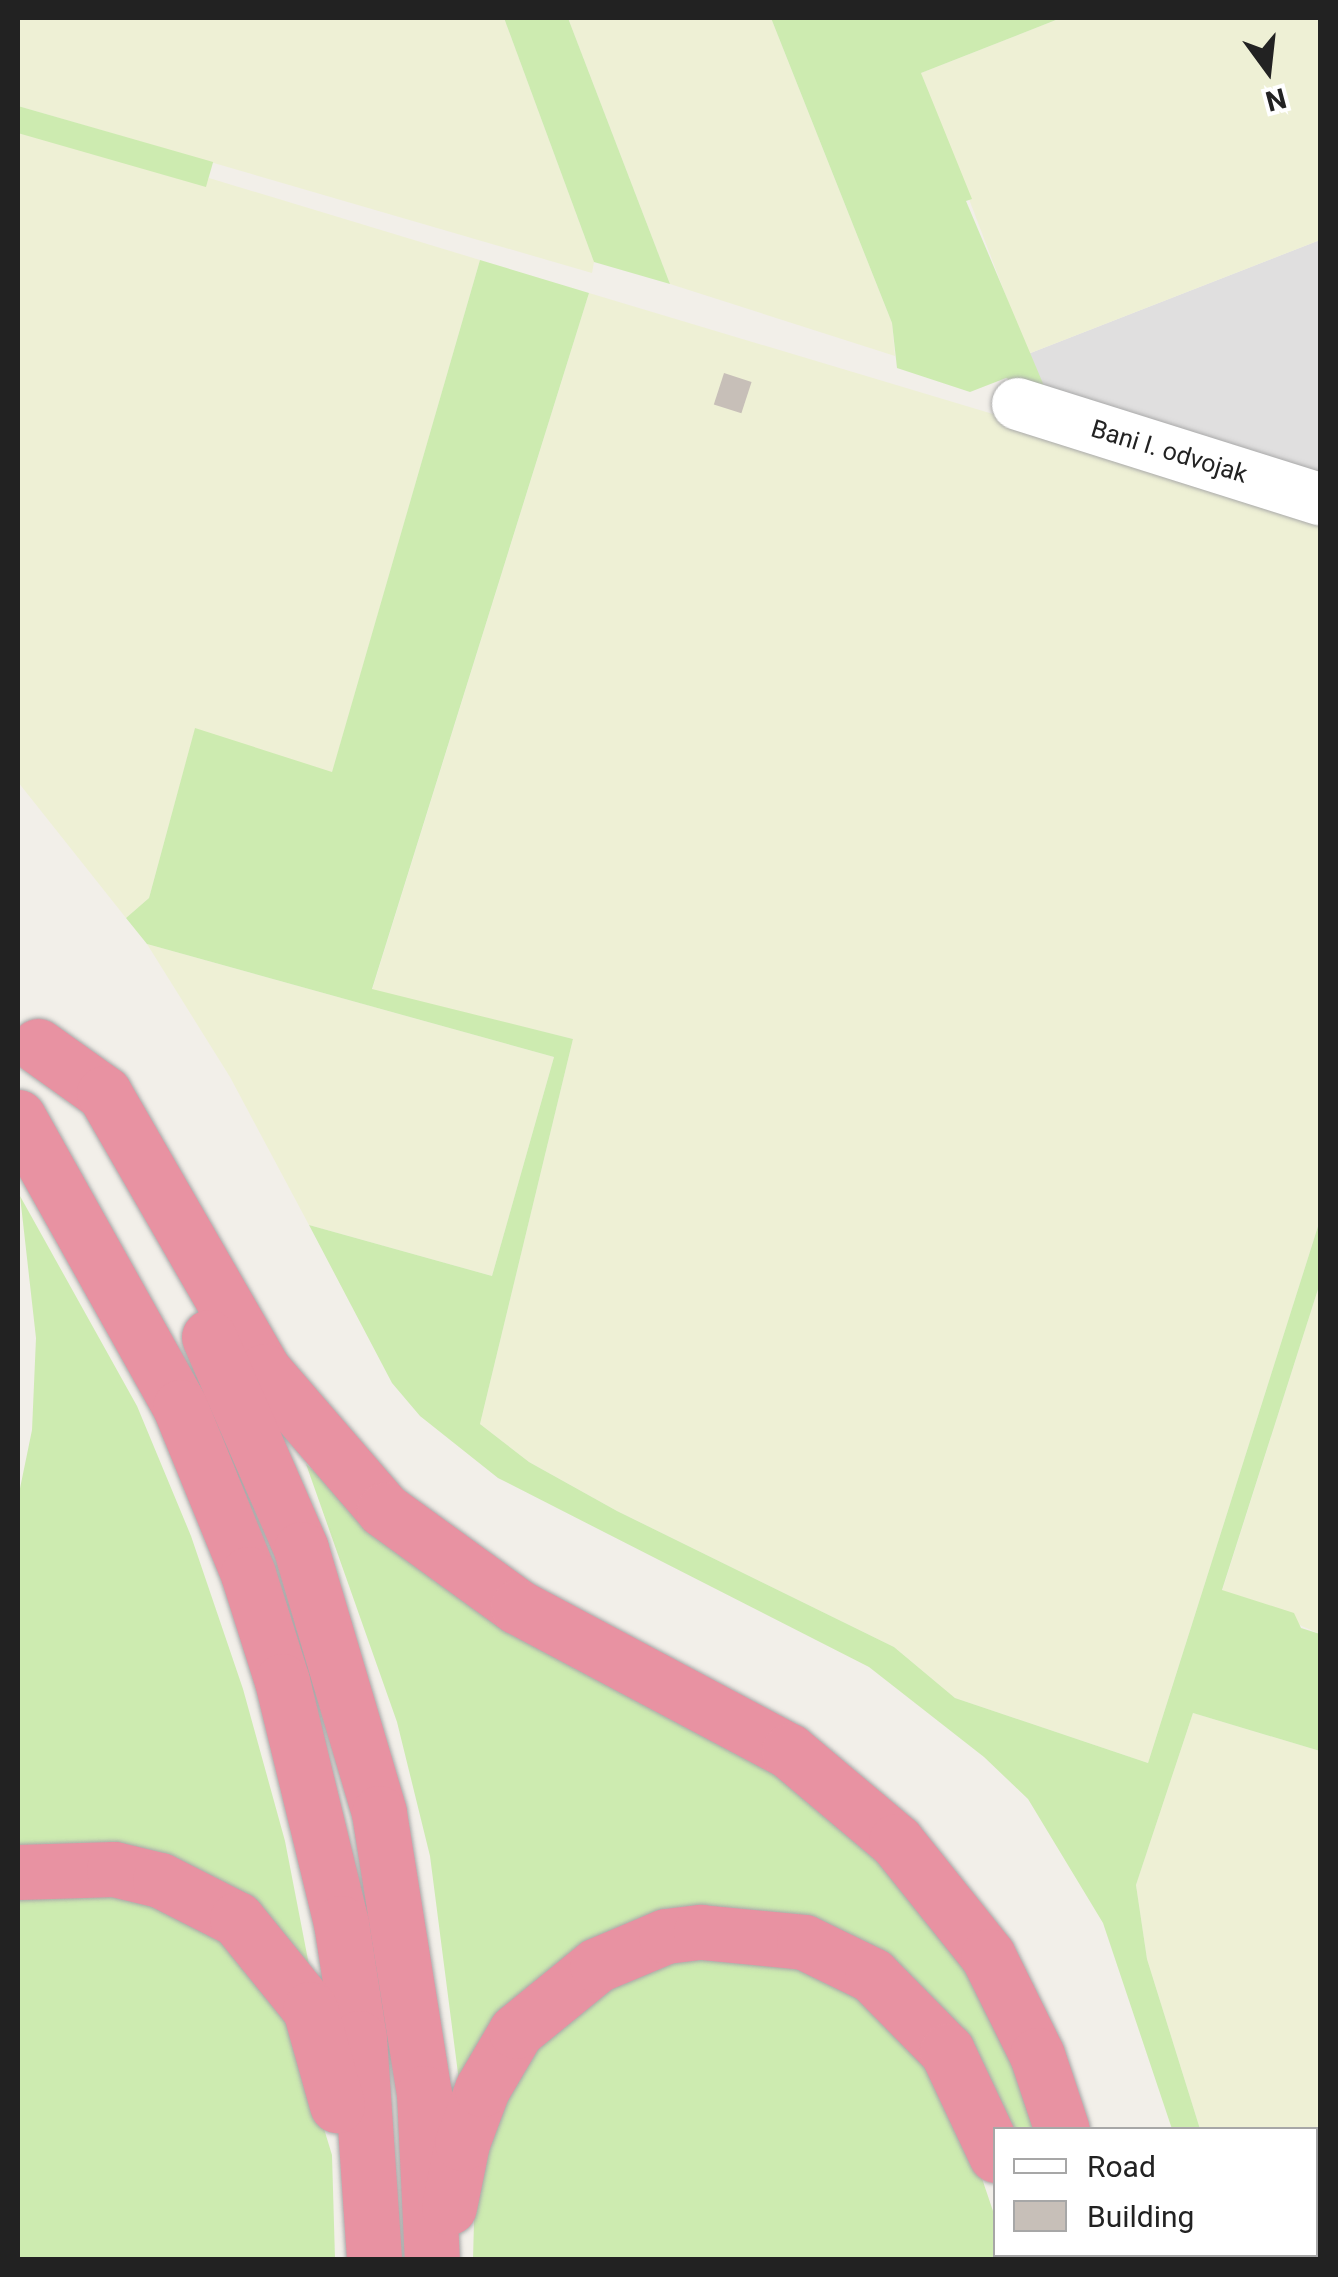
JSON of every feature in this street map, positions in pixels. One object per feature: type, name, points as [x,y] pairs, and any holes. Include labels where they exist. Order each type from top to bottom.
[{"type":"highway","points":[[28,1032],[104,1093],[264,1371],[384,1510],[518,1607],[789,1751],[896,1841],[988,1956],[1037,2055],[1061,2127]]},
{"type":"highway","points":[[28,1032],[183,1282],[268,1464],[324,1619],[397,1895],[424,2093],[432,2260]]},
{"type":"highway","points":[[18,1117],[180,1407],[248,1574],[282,1681],[341,1923],[364,2093],[374,2260]]},
{"type":"highway","points":[[18,1872],[72,1866],[160,1880],[237,1919],[266,1946],[310,2010],[324,2043],[357,2260]]},
{"type":"highway","points":[[440,2260],[462,2142],[506,2046],[565,1985],[666,1936],[768,1934],[804,1942],[872,1974],[947,2050],[993,2149]]},
{"type":"street","name":"Bani I. odvojak","points":[[1018,404],[1320,499]]},
{"type":"shaded area","points":[[1320,240],[1320,491],[1047,393],[1028,354]]},
{"type":"green space","points":[[18,18],[504,18],[594,262],[592,273],[18,106]]},
{"type":"green space","points":[[504,18],[568,18],[670,284],[594,262]]},
{"type":"green space","points":[[568,18],[771,18],[892,323],[895,356],[670,284]]},
{"type":"green space","points":[[771,18],[1061,18],[921,73],[972,199],[966,201],[1047,393],[1006,378],[970,392],[897,368],[892,323]]},
{"type":"green space","points":[[1061,18],[1320,18],[1320,240],[1028,354],[921,73]]},
{"type":"green space","points":[[18,106],[213,162],[206,187],[18,133]]},
{"type":"green space","points":[[18,132],[205,186],[209,178],[480,260],[332,773],[195,729],[149,898],[126,918],[18,782]]},
{"type":"green space","points":[[480,260],[589,293],[372,989],[573,1039],[480,1424],[529,1462],[617,1511],[894,1647],[955,1698],[1148,1763],[1320,1220],[1320,1283],[1222,1590],[1294,1613],[1301,1628],[1320,1634],[1320,1751],[1193,1713],[1136,1885],[1147,1959],[1199,2127],[1171,2127],[1103,1923],[1028,1799],[984,1757],[869,1667],[498,1478],[420,1416],[392,1383],[309,1225],[492,1276],[554,1057],[147,944],[126,918],[149,898],[195,728],[332,772]]},
{"type":"green space","points":[[589,293],[1320,512],[1320,1220],[1148,1763],[955,1698],[894,1647],[617,1511],[529,1462],[480,1424],[573,1039],[372,990]]},
{"type":"green space","points":[[147,944],[554,1057],[492,1276],[309,1225],[230,1077]]},
{"type":"green space","points":[[20,1196],[137,1406],[191,1536],[243,1689],[285,1841],[309,1965],[18,1853],[18,1498],[32,1430],[36,1338]]},
{"type":"green space","points":[[1320,1283],[1320,1634],[1222,1591]]},
{"type":"green space","points":[[306,1464],[446,1585],[804,1787],[875,1846],[975,1974],[1039,2127],[1004,2127],[935,2004],[715,1913],[460,2089],[430,1856],[397,1722]]},
{"type":"green space","points":[[1193,1713],[1320,1751],[1320,2185],[1318,2127],[1199,2127],[1147,1959],[1136,1885]]},
{"type":"green space","points":[[117,1886],[212,1927],[287,2007],[332,2155],[335,2259],[18,2260],[18,1889]]},
{"type":"green space","points":[[722,1950],[829,1974],[906,2029],[969,2140],[993,2211],[993,2257],[1010,2260],[473,2260],[475,2183],[503,2082],[616,1972]]},
{"type":"green space","points":[[1318,2222],[1320,2259],[1207,2259],[1318,2257]]},
{"type":"building","points":[[724,373],[752,382],[741,413],[714,404]]}]
